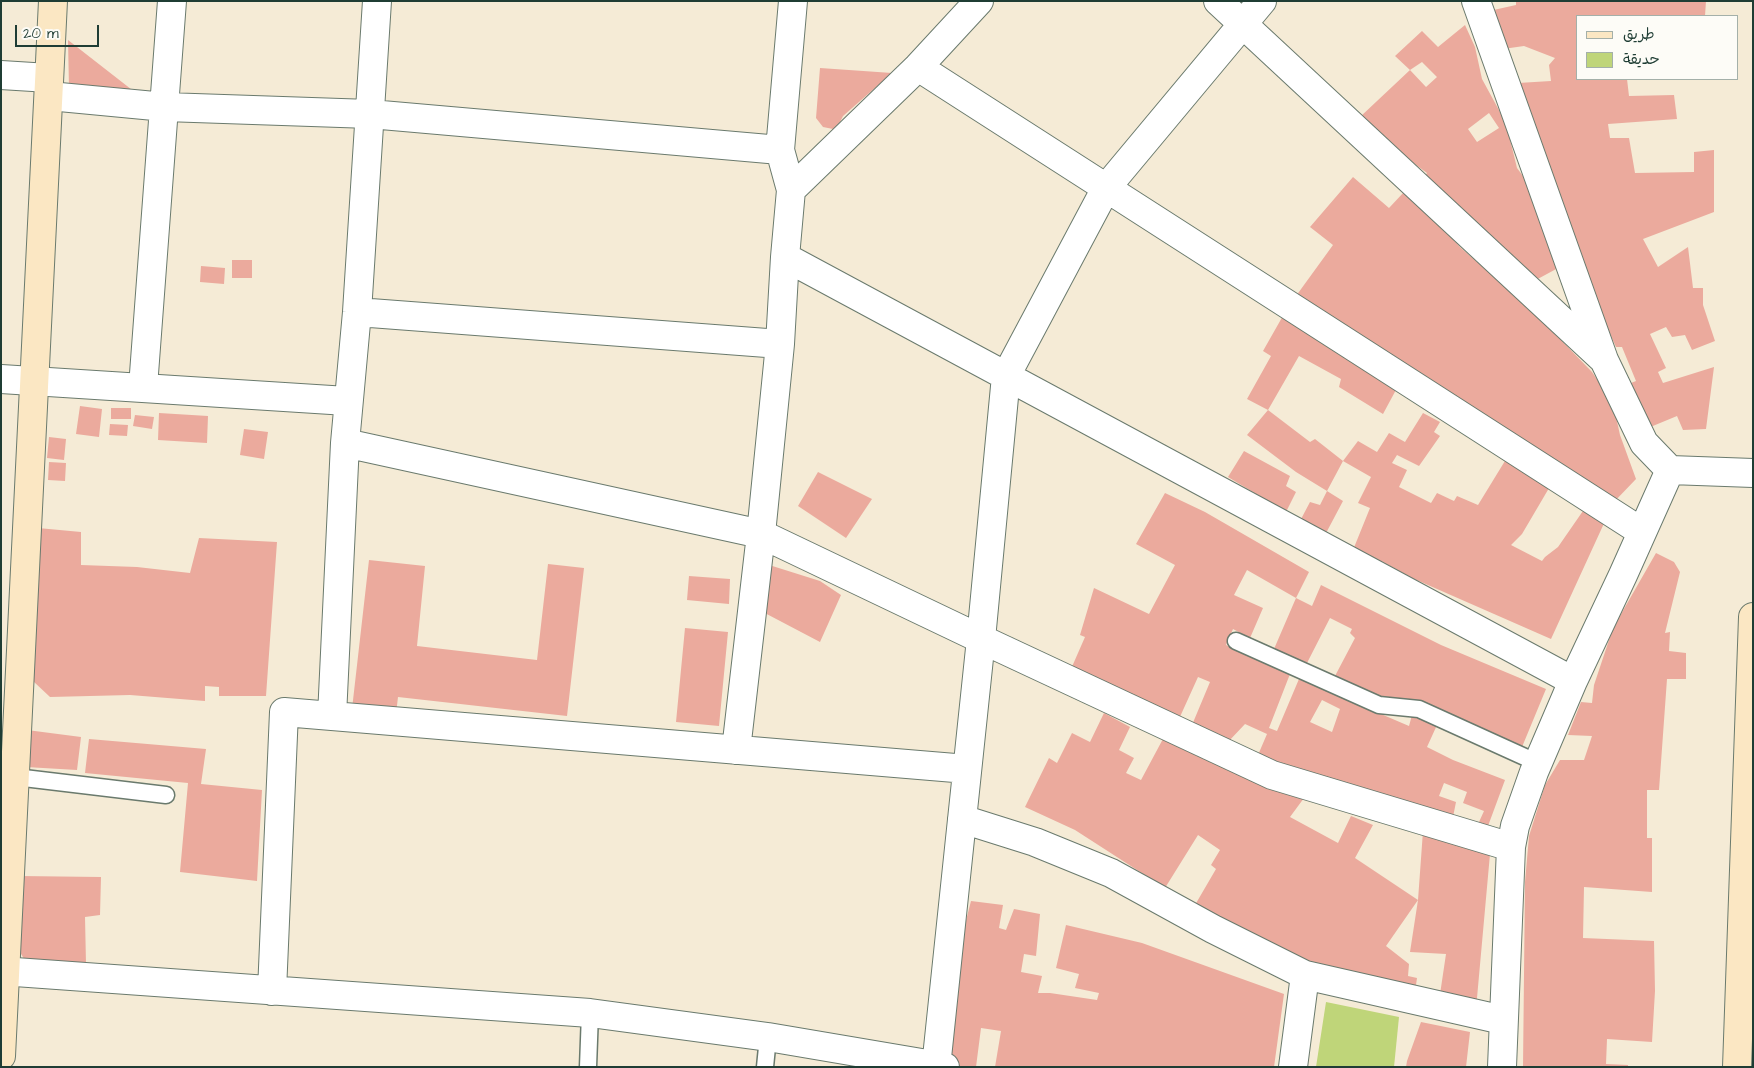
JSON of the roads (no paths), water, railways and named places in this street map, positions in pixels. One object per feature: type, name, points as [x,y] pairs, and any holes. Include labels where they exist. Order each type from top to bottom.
[{"type":"main road","points":[[1,1056],[10,686],[35,381],[53,1]]},
{"type":"main road","points":[[1737,1067],[1753,617]]},
{"type":"street","points":[[143,387],[172,1]]},
{"type":"street","points":[[332,716],[347,400],[357,312],[377,1]]},
{"type":"street","points":[[736,750],[762,534],[792,190],[780,150],[793,1]]},
{"type":"street","points":[[792,190],[918,67],[980,1]]},
{"type":"street","points":[[1218,1],[1604,360]]},
{"type":"street","points":[[3,972],[590,1013],[768,1038],[939,1066],[1006,376],[1106,188],[1262,1]]},
{"type":"street","points":[[1476,1],[1604,360],[1644,443],[1670,470],[1753,473]]},
{"type":"street","points":[[918,67],[1642,532]]},
{"type":"street","points":[[1,75],[49,87],[165,107],[370,114],[780,150]]},
{"type":"street","points":[[785,257],[1573,681]]},
{"type":"street","points":[[357,312],[780,344]]},
{"type":"street","points":[[1,378],[347,400]]},
{"type":"street","points":[[345,443],[762,534],[1272,775],[1511,847]]},
{"type":"street","points":[[1502,1067],[1511,847],[1515,826],[1538,762],[1573,681],[1624,575],[1670,470]]},
{"type":"street","points":[[272,991],[284,712],[967,769]]},
{"type":"street","points":[[962,819],[1035,842],[1111,873],[1213,929],[1305,975],[1503,1020]]},
{"type":"street","points":[[1293,1067],[1305,975]]},
{"type":"lane","points":[[1236,641],[1379,705],[1419,709],[1538,762]]},
{"type":"lane","points":[[8,776],[166,795]]},
{"type":"lane","points":[[588,1067],[590,1013]]},
{"type":"lane","points":[[765,1067],[768,1038]]}]
